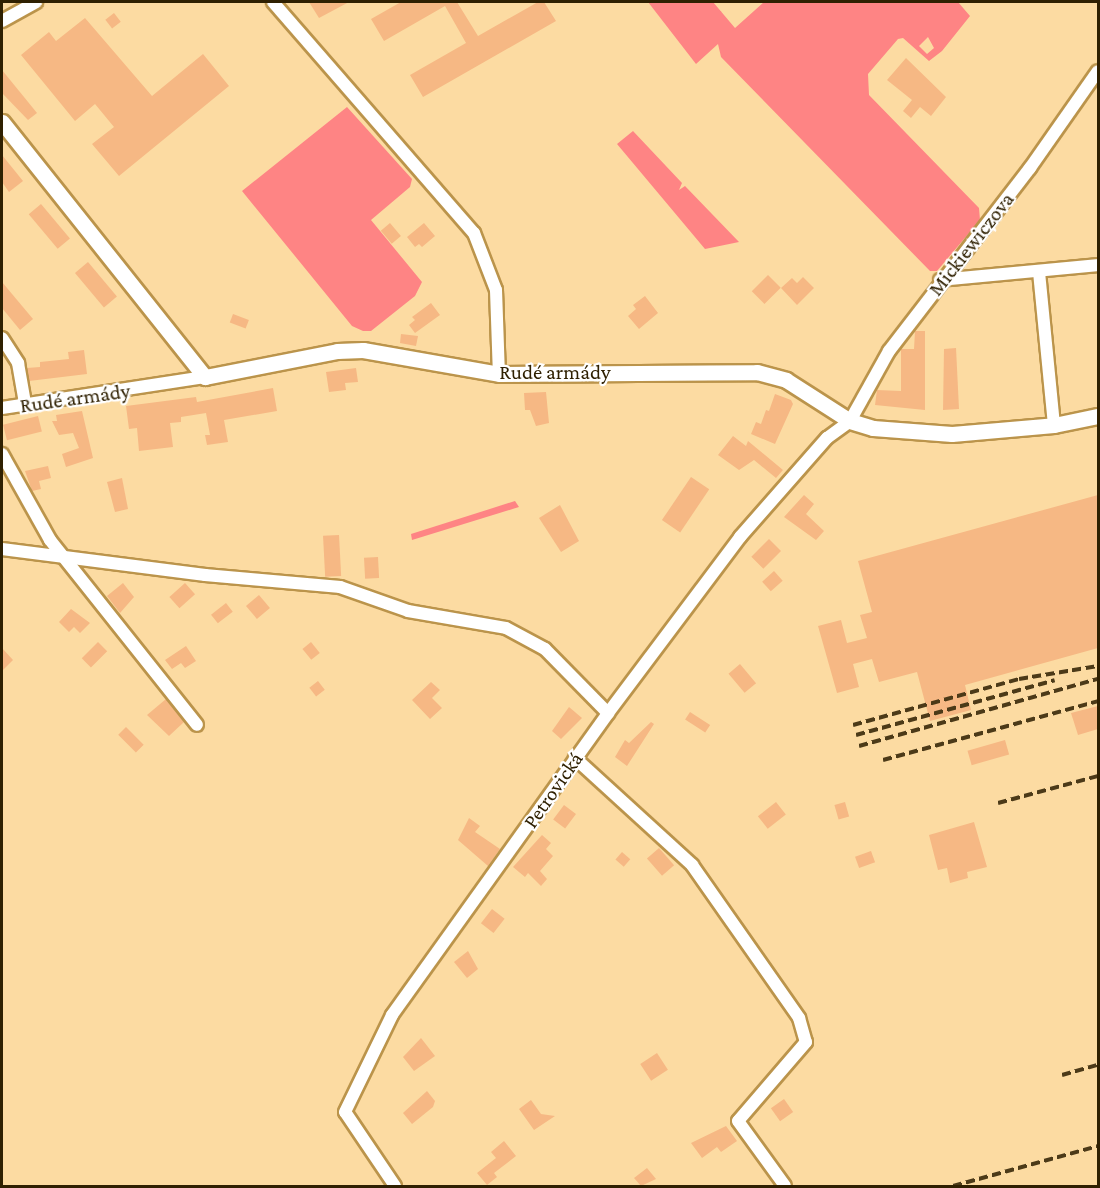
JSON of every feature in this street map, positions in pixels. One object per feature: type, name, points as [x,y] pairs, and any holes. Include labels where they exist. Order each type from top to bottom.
[{"type":"main road","points":[[2,122],[206,377]]},
{"type":"main road","name":"Rudé armády","points":[[206,377],[337,351],[363,350],[500,374],[757,372],[786,380],[850,421],[873,428],[952,434],[1054,425],[1098,416]]},
{"type":"street","points":[[2,21],[36,2]]},
{"type":"street","points":[[273,2],[474,233],[496,290],[500,374]]},
{"type":"street","name":"Mickiewiczova","points":[[850,421],[889,351],[940,280],[1030,168],[1098,71]]},
{"type":"street","points":[[940,280],[1098,266]]},
{"type":"street","points":[[1039,272],[1054,425]]},
{"type":"street","points":[[2,338],[18,363],[25,403]]},
{"type":"street","name":"Rudé armády","points":[[2,408],[206,377]]},
{"type":"street","name":"Petrovická","points":[[395,1186],[345,1112],[392,1015],[575,758],[740,537],[826,438],[850,421]]},
{"type":"street","points":[[2,454],[22,496],[60,554],[197,724]]},
{"type":"street","points":[[2,549],[60,554],[205,575],[340,587],[408,611],[506,628],[545,650],[608,713]]},
{"type":"street","points":[[575,758],[692,865],[799,1018],[806,1042],[738,1121],[785,1186]]},
{"type":"shaded area","points":[[648,2],[713,2],[735,28],[764,2],[958,2],[970,16],[942,51],[929,61],[903,38],[898,39],[868,74],[869,95],[979,208],[980,220],[937,271],[930,271],[721,57],[718,44],[696,64]],"holes":[[[928,37],[934,48],[927,54],[919,46]]]},
{"type":"shaded area","points":[[347,107],[412,179],[410,187],[371,220],[422,282],[415,296],[371,331],[363,331],[352,326],[242,191]]},
{"type":"shaded area","points":[[633,131],[682,183],[679,190],[685,186],[739,242],[705,249],[617,144]]},
{"type":"shaded area","points":[[515,501],[519,507],[412,540],[411,534]]},
{"type":"building","points":[[309,2],[349,2],[319,18]]},
{"type":"building","points":[[401,2],[457,2],[478,36],[538,2],[544,2],[556,21],[423,97],[410,75],[466,43],[445,6],[384,41],[371,19]]},
{"type":"building","points":[[114,13],[121,22],[112,28],[105,20]]},
{"type":"building","points":[[85,18],[152,96],[203,54],[229,86],[119,176],[92,144],[114,127],[95,104],[75,121],[21,55],[49,32],[56,41]]},
{"type":"building","points":[[906,58],[946,97],[931,116],[920,107],[911,118],[903,111],[912,100],[887,80]]},
{"type":"building","points":[[2,70],[37,113],[28,120],[2,93]]},
{"type":"building","points":[[2,155],[23,181],[9,192],[2,182]]},
{"type":"building","points":[[41,204],[70,238],[58,249],[29,214]]},
{"type":"building","points":[[390,223],[401,236],[392,244],[381,231]]},
{"type":"building","points":[[424,223],[435,236],[422,247],[419,244],[415,247],[407,237]]},
{"type":"building","points":[[88,262],[117,296],[104,307],[75,273]]},
{"type":"building","points":[[768,275],[781,288],[764,304],[752,291]]},
{"type":"building","points":[[803,277],[814,288],[797,305],[781,288],[792,278],[797,283]]},
{"type":"building","points":[[2,282],[33,319],[20,330],[2,308]]},
{"type":"building","points":[[645,296],[658,313],[639,329],[628,316],[636,309],[633,305]]},
{"type":"building","points":[[431,303],[440,315],[415,333],[409,325],[415,320],[412,317]]},
{"type":"building","points":[[233,314],[249,320],[246,328],[230,322]]},
{"type":"building","points":[[915,331],[925,331],[925,410],[875,405],[877,390],[901,391],[901,349],[914,349]]},
{"type":"building","points":[[401,334],[418,336],[416,346],[400,343]]},
{"type":"building","points":[[956,348],[959,409],[943,410],[944,349]]},
{"type":"building","points":[[84,350],[87,374],[29,381],[27,368],[40,367],[40,362],[69,359],[68,352]]},
{"type":"building","points":[[356,368],[358,382],[345,383],[346,390],[329,392],[326,372]]},
{"type":"building","points":[[273,388],[277,411],[224,420],[228,442],[207,445],[205,435],[210,435],[206,413],[181,417],[181,422],[170,423],[173,447],[139,451],[137,428],[129,429],[126,406],[196,397],[197,402]]},
{"type":"building","points":[[546,392],[549,423],[536,426],[530,410],[525,410],[524,393]]},
{"type":"building","points":[[775,394],[791,400],[793,404],[775,444],[751,434],[756,422],[761,424],[766,410],[769,411]]},
{"type":"building","points":[[82,411],[93,458],[66,467],[62,454],[79,448],[73,433],[59,435],[52,421],[57,421],[56,415]]},
{"type":"building","points":[[38,416],[42,432],[7,440],[3,425]]},
{"type":"building","points":[[733,436],[746,446],[748,441],[783,470],[776,478],[754,460],[739,470],[718,455]]},
{"type":"building","points":[[48,466],[51,478],[39,481],[41,489],[32,491],[25,471]]},
{"type":"building","points":[[691,477],[709,489],[680,532],[662,520]]},
{"type":"building","points":[[122,478],[128,509],[115,512],[107,482]]},
{"type":"building","points":[[804,495],[814,504],[806,514],[824,531],[816,540],[784,517]]},
{"type":"building","points":[[1098,495],[1098,648],[965,685],[971,710],[930,721],[917,672],[879,682],[872,659],[853,664],[859,687],[837,693],[818,626],[841,620],[847,643],[867,638],[860,615],[872,612],[858,561]]},
{"type":"building","points":[[560,505],[579,541],[561,552],[539,518]]},
{"type":"building","points":[[339,535],[341,576],[325,577],[323,536]]},
{"type":"building","points":[[769,539],[781,551],[763,569],[751,557]]},
{"type":"building","points":[[378,557],[379,578],[365,579],[364,558]]},
{"type":"building","points":[[774,571],[783,581],[771,591],[762,582]]},
{"type":"building","points":[[123,583],[134,597],[120,613],[107,596]]},
{"type":"building","points":[[185,583],[195,594],[179,608],[169,597]]},
{"type":"building","points":[[259,595],[270,608],[257,619],[246,606]]},
{"type":"building","points":[[226,603],[233,612],[218,623],[211,615]]},
{"type":"building","points":[[71,609],[90,623],[80,633],[74,627],[69,632],[59,622]]},
{"type":"building","points":[[98,642],[107,651],[91,667],[82,658]]},
{"type":"building","points":[[311,642],[320,653],[311,660],[302,649]]},
{"type":"building","points":[[186,646],[196,661],[185,668],[181,663],[172,669],[165,660]]},
{"type":"building","points":[[2,648],[13,660],[2,671]]},
{"type":"building","points":[[740,664],[756,683],[745,693],[729,674]]},
{"type":"building","points":[[318,681],[325,690],[316,696],[309,688]]},
{"type":"building","points":[[431,682],[440,690],[432,698],[442,708],[430,719],[412,700]]},
{"type":"building","points":[[166,699],[184,722],[169,736],[147,715]]},
{"type":"building","points":[[1098,706],[1098,729],[1078,735],[1071,713]]},
{"type":"building","points":[[569,707],[582,718],[561,739],[552,731]]},
{"type":"building","points":[[690,712],[710,725],[705,733],[685,720]]},
{"type":"building","points":[[651,722],[654,724],[627,766],[615,757],[625,740],[629,743]]},
{"type":"building","points":[[126,727],[144,745],[136,752],[118,735]]},
{"type":"building","points":[[1005,740],[1009,754],[972,765],[968,751]]},
{"type":"building","points":[[776,802],[786,815],[768,829],[758,816]]},
{"type":"building","points":[[845,802],[849,816],[839,819],[834,805]]},
{"type":"building","points":[[564,805],[576,814],[565,828],[553,819]]},
{"type":"building","points":[[469,818],[480,826],[475,832],[500,849],[488,866],[458,840]]},
{"type":"building","points":[[974,822],[987,867],[967,872],[968,878],[950,883],[947,868],[938,870],[929,835]]},
{"type":"building","points":[[542,835],[551,843],[546,849],[553,856],[540,871],[547,879],[541,886],[528,873],[525,877],[513,867]]},
{"type":"building","points":[[659,848],[674,865],[662,876],[647,858]]},
{"type":"building","points":[[871,851],[875,862],[859,868],[855,857]]},
{"type":"building","points":[[622,852],[630,859],[624,867],[615,860]]},
{"type":"building","points":[[492,909],[505,919],[494,933],[481,923]]},
{"type":"building","points":[[468,951],[478,969],[467,978],[454,962]]},
{"type":"building","points":[[421,1038],[435,1056],[414,1071],[403,1057]]},
{"type":"building","points":[[657,1053],[668,1070],[651,1081],[640,1064]]},
{"type":"building","points":[[427,1091],[435,1101],[433,1107],[412,1124],[403,1113]]},
{"type":"building","points":[[784,1099],[793,1112],[780,1121],[771,1108]]},
{"type":"building","points":[[531,1100],[541,1114],[555,1116],[534,1130],[519,1109]]},
{"type":"building","points":[[726,1126],[737,1141],[721,1152],[717,1147],[702,1158],[691,1143]]},
{"type":"building","points":[[504,1141],[516,1156],[494,1173],[497,1177],[487,1185],[477,1173],[496,1158],[491,1152]]},
{"type":"building","points":[[647,1168],[656,1179],[641,1186],[634,1178]]},
{"type":"railway","points":[[853,725],[1019,679],[1098,666]]},
{"type":"railway","points":[[859,746],[1098,679]]},
{"type":"railway","points":[[856,735],[1055,680]]},
{"type":"railway","points":[[883,760],[1098,701]]},
{"type":"railway","points":[[998,803],[1098,776]]},
{"type":"railway","points":[[1062,1075],[1098,1065]]},
{"type":"railway","points":[[953,1186],[1098,1146]]}]
